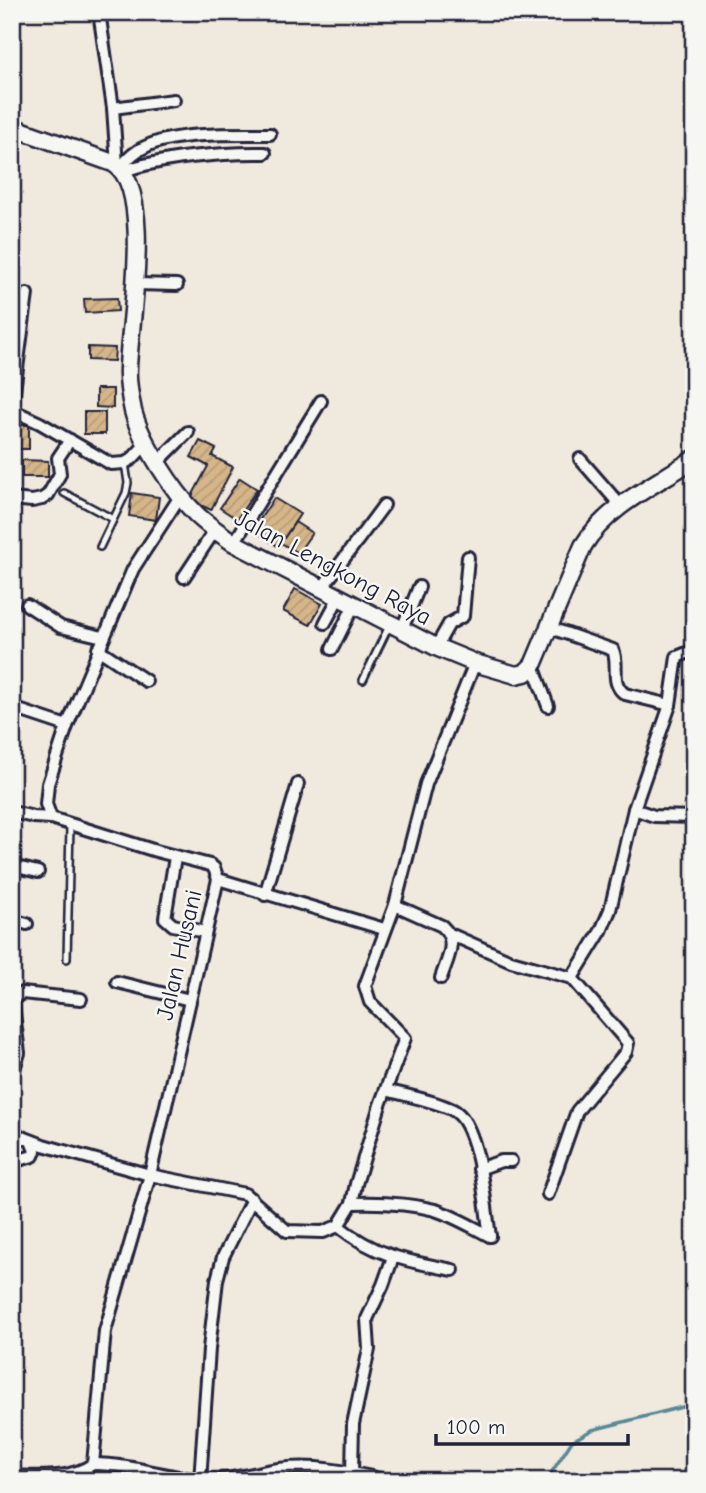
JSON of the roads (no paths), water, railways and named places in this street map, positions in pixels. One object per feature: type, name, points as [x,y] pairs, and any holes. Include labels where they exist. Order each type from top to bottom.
[{"type":"street","points":[[99,12],[120,168]]},
{"type":"street","points":[[113,108],[174,100]]},
{"type":"street","points":[[12,127],[120,168],[210,156],[265,153]]},
{"type":"street","points":[[120,168],[136,152],[156,143],[237,134],[270,134]]},
{"type":"street","name":"Jalan Lengkong Raya","points":[[120,168],[134,205],[138,233],[128,383],[133,411],[145,445],[194,512],[234,543],[436,647],[475,663],[516,674],[525,673],[533,665]]},
{"type":"street","points":[[135,284],[177,285]]},
{"type":"street","points":[[27,294],[12,408],[111,464],[125,463],[145,445]]},
{"type":"street","points":[[234,543],[321,401]]},
{"type":"street","points":[[158,462],[188,432]]},
{"type":"street","points":[[12,499],[42,499],[48,495],[60,474],[58,458],[70,440]]},
{"type":"street","points":[[580,459],[621,506]]},
{"type":"street","points":[[548,706],[533,665],[583,546],[602,521],[621,506],[694,459]]},
{"type":"street","points":[[51,818],[46,804],[48,784],[67,726],[133,569],[181,495]]},
{"type":"street","points":[[321,588],[384,505]]},
{"type":"street","points":[[172,512],[194,512]]},
{"type":"street","points":[[184,577],[215,530]]},
{"type":"street","points":[[436,647],[449,624],[463,616],[468,557]]},
{"type":"street","points":[[396,626],[419,587]]},
{"type":"street","points":[[324,623],[346,601]]},
{"type":"street","points":[[332,649],[346,601]]},
{"type":"street","points":[[27,606],[61,627],[103,637]]},
{"type":"street","points":[[548,626],[613,650],[616,655],[615,681],[620,691],[670,705]]},
{"type":"street","points":[[98,649],[146,681]]},
{"type":"street","points":[[572,978],[601,931],[610,910],[634,809],[670,705],[677,657],[694,650]]},
{"type":"street","points":[[12,1132],[31,1141],[150,1175],[244,1194],[287,1231],[323,1232],[338,1226],[352,1203],[386,1090],[405,1038],[370,1002],[365,986],[395,905],[426,784],[475,663]]},
{"type":"street","points":[[22,711],[67,726]]},
{"type":"street","points":[[265,895],[298,784]]},
{"type":"street","points":[[634,809],[654,816],[694,817]]},
{"type":"street","name":"Jalan Husani","points":[[12,812],[51,818],[174,857],[213,866],[218,879],[150,1175],[105,1331],[90,1481]]},
{"type":"street","points":[[174,857],[165,918],[173,925],[205,932]]},
{"type":"street","points":[[12,866],[38,872]]},
{"type":"street","points":[[218,879],[384,929]]},
{"type":"street","points":[[395,905],[442,926],[450,934],[511,961],[572,978],[621,1034],[628,1047],[577,1111],[548,1194]]},
{"type":"street","points":[[12,920],[27,924]]},
{"type":"street","points":[[442,978],[452,944],[450,934]]},
{"type":"street","points":[[117,982],[190,1000]]},
{"type":"street","points":[[12,1076],[19,1053],[13,1005],[15,997],[22,993],[81,999]]},
{"type":"street","points":[[352,1203],[388,1202],[428,1209],[490,1236],[474,1141],[458,1113],[386,1090]]},
{"type":"street","points":[[12,1162],[33,1156],[31,1141]]},
{"type":"street","points":[[479,1169],[501,1161],[512,1161]]},
{"type":"street","points":[[200,1480],[209,1349],[217,1280],[223,1257],[252,1199]]},
{"type":"street","points":[[338,1226],[358,1242],[393,1257],[453,1270]]},
{"type":"street","points":[[352,1473],[353,1424],[369,1349],[367,1319],[393,1257]]},
{"type":"street","points":[[12,1476],[42,1479],[82,1473],[90,1467],[115,1464],[200,1480],[258,1477],[304,1467],[390,1481]]},
{"type":"lane","points":[[100,547],[127,488],[125,463]]},
{"type":"lane","points":[[64,493],[113,519]]},
{"type":"lane","points":[[363,680],[396,626]]},
{"type":"lane","points":[[66,959],[70,884],[69,825]]},
{"type":"waterway","points":[[546,1481],[572,1441],[592,1430],[694,1404]]}]
